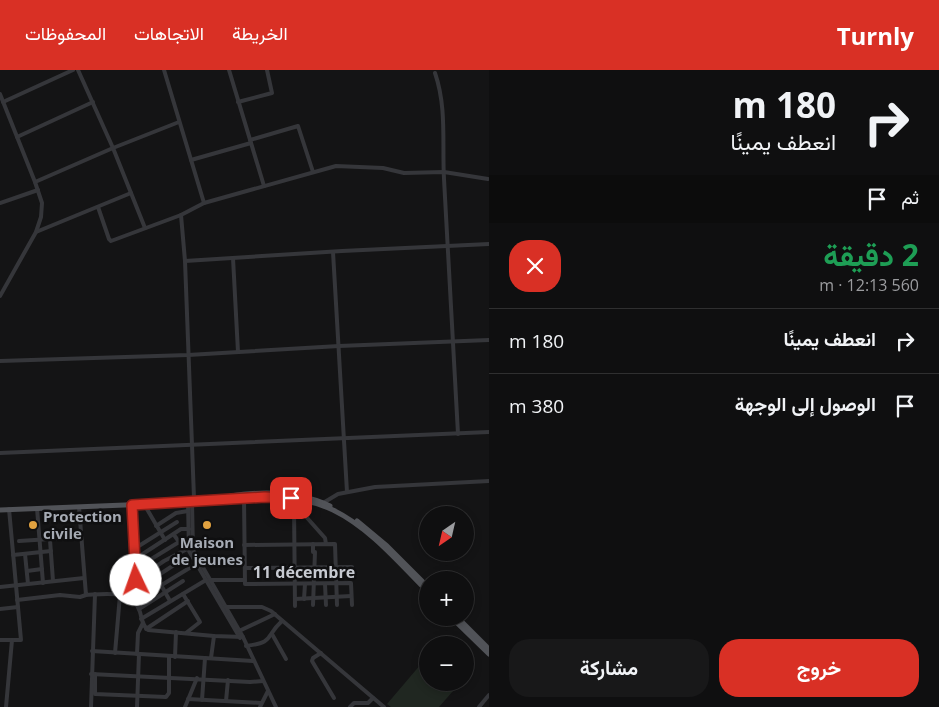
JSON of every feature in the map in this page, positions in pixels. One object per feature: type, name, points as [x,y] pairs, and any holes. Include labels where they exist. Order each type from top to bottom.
[{"type":"main road","points":[[0,508],[191,501],[276,493],[299,496],[315,502],[348,519],[375,538]]},
{"type":"main road","points":[[0,508],[132,505],[265,497],[323,502],[354,518],[419,579]]},
{"type":"main road","points":[[401,563],[419,582]]},
{"type":"main road","points":[[460,626],[489,654]]},
{"type":"main road","points":[[466,626],[489,649]]},
{"type":"street","points":[[3,102],[73,70]]},
{"type":"street","points":[[78,70],[114,148],[145,228]]},
{"type":"street","points":[[164,70],[178,122],[204,203]]},
{"type":"street","points":[[229,70],[264,186]]},
{"type":"street","points":[[238,102],[272,93],[267,70]]},
{"type":"street","points":[[436,74],[441,88],[443,104],[444,172],[458,434]]},
{"type":"street","points":[[0,94],[42,203],[41,216],[36,232],[0,296]]},
{"type":"street","points":[[16,138],[93,102]]},
{"type":"street","points":[[35,182],[178,122]]},
{"type":"street","points":[[190,160],[298,126],[313,172]]},
{"type":"street","points":[[98,207],[110,240],[181,215],[204,203],[336,166],[383,168],[404,173],[444,172],[488,179]]},
{"type":"street","points":[[0,203],[38,190]]},
{"type":"street","points":[[36,232],[131,193]]},
{"type":"street","points":[[181,215],[185,261],[193,550],[246,646],[276,707]]},
{"type":"street","points":[[185,261],[489,244]]},
{"type":"street","points":[[333,252],[347,492]]},
{"type":"street","points":[[233,258],[238,352]]},
{"type":"street","points":[[0,361],[188,355],[489,340]]},
{"type":"street","points":[[0,453],[489,432]]},
{"type":"street","points":[[323,502],[338,494],[375,487],[489,481]]},
{"type":"street","points":[[244,498],[245,584],[351,584],[352,605]]},
{"type":"street","points":[[291,498],[294,506],[295,606]]},
{"type":"street","points":[[187,549],[188,511],[191,501]]},
{"type":"street","points":[[144,504],[165,540]]},
{"type":"street","points":[[132,505],[137,602],[146,629]]},
{"type":"street","points":[[294,506],[301,511],[324,538],[326,544]]},
{"type":"street","points":[[79,507],[86,595]]},
{"type":"street","points":[[38,508],[43,583]]},
{"type":"street","points":[[0,640],[21,640],[9,509]]},
{"type":"street","points":[[156,526],[176,513],[188,511]]},
{"type":"street","points":[[134,549],[177,522]]},
{"type":"street","points":[[135,559],[181,529],[189,529]]},
{"type":"street","points":[[174,535],[187,549],[208,580]]},
{"type":"street","points":[[19,541],[81,537]]},
{"type":"street","points":[[50,540],[53,582]]},
{"type":"street","points":[[135,569],[179,542]]},
{"type":"street","points":[[313,544],[313,552],[315,552],[313,605]]},
{"type":"street","points":[[244,545],[335,544],[337,605]]},
{"type":"street","points":[[157,546],[164,561]]},
{"type":"street","points":[[136,580],[164,561],[187,549]]},
{"type":"street","points":[[13,556],[51,551]]},
{"type":"street","points":[[26,554],[28,584]]},
{"type":"street","points":[[137,602],[196,564]]},
{"type":"street","points":[[126,596],[137,591],[174,565]]},
{"type":"street","points":[[245,568],[352,566]]},
{"type":"street","points":[[27,571],[42,570]]},
{"type":"street","points":[[179,574],[188,590]]},
{"type":"street","points":[[0,587],[84,578]]},
{"type":"street","points":[[139,609],[183,580]]},
{"type":"street","points":[[137,707],[138,633],[142,621],[170,601],[208,580],[245,580]]},
{"type":"street","points":[[304,599],[305,584]]},
{"type":"street","points":[[325,584],[326,605]]},
{"type":"street","points":[[161,585],[170,601]]},
{"type":"street","points":[[17,600],[60,595],[80,597],[95,594],[120,594],[137,602]]},
{"type":"street","points":[[95,594],[92,652],[95,694],[166,697],[169,694],[169,656]]},
{"type":"street","points":[[115,653],[120,594]]},
{"type":"street","points":[[183,594],[200,622],[186,633]]},
{"type":"street","points":[[295,599],[352,596]]},
{"type":"street","points":[[146,629],[188,601]]},
{"type":"street","points":[[223,606],[266,608],[384,707]]},
{"type":"street","points":[[223,606],[239,631],[241,638]]},
{"type":"street","points":[[0,609],[18,607]]},
{"type":"street","points":[[239,631],[275,614]]},
{"type":"street","points":[[246,646],[260,644],[269,638],[277,625],[282,621]]},
{"type":"street","points":[[146,629],[241,638]]},
{"type":"street","points":[[175,657],[176,632]]},
{"type":"street","points":[[272,634],[286,659]]},
{"type":"street","points":[[211,658],[214,636]]},
{"type":"street","points":[[6,707],[12,640]]},
{"type":"street","points":[[92,652],[253,661]]},
{"type":"street","points":[[321,654],[312,660],[334,698]]},
{"type":"street","points":[[202,700],[205,658]]},
{"type":"street","points":[[93,674],[250,682],[263,681]]},
{"type":"street","points":[[91,707],[93,674]]},
{"type":"street","points":[[185,707],[197,678]]},
{"type":"street","points":[[226,701],[228,680]]},
{"type":"street","points":[[0,685],[7,686]]},
{"type":"street","points":[[188,699],[260,705],[268,691]]},
{"type":"street","points":[[482,706],[489,697]]},
{"type":"street","points":[[350,707],[354,703],[368,703],[374,698]]},
{"type":"shaded area","points":[[419,666],[419,691],[453,691],[439,707],[391,707],[387,704]]},
{"type":"place","name":"Protection civile","points":[[33,525]]},
{"type":"place","name":"Maison de jeunes","points":[[207,525]]},
{"type":"district","name":"11 décembre","points":[[304,572]]},
{"type":"route","points":[[136,580],[132,505],[265,497],[291,498]]}]
